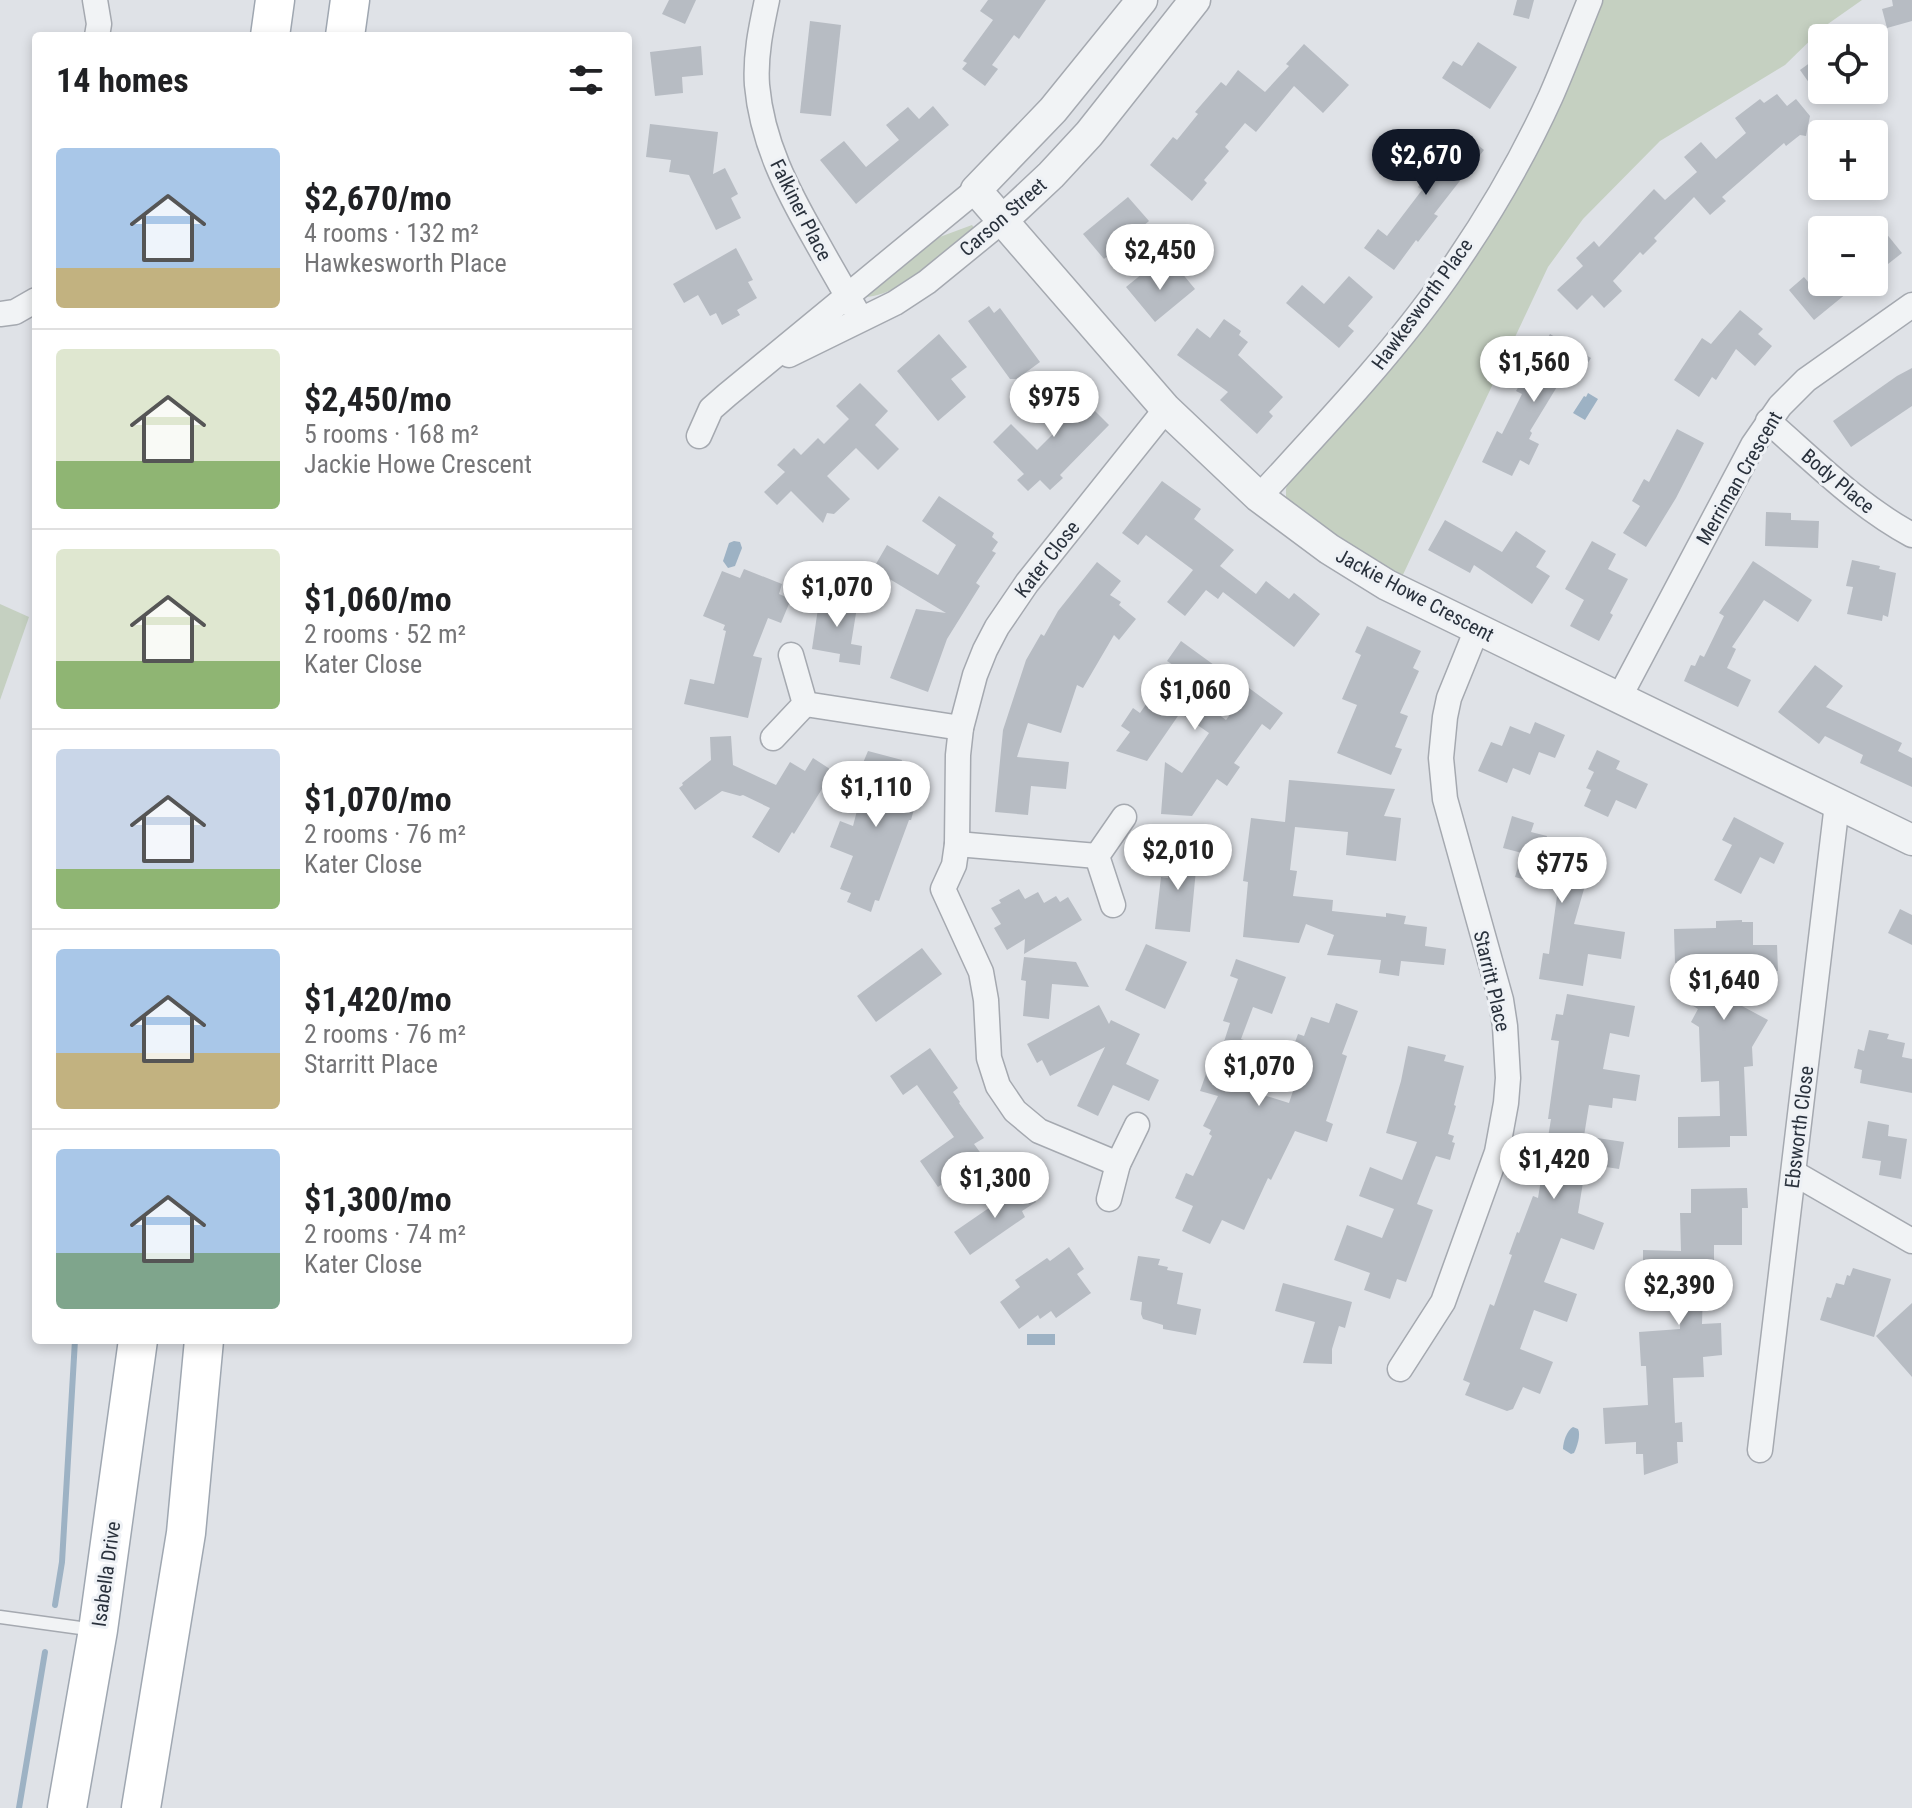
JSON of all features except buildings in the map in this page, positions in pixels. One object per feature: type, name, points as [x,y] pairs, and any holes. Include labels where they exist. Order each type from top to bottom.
[{"type":"main road","points":[[271,32],[275,0]]},
{"type":"main road","points":[[346,32],[350,0]]},
{"type":"main road","name":"Isabella Drive","points":[[67,1808],[98,1630],[137,1344]]},
{"type":"main road","points":[[141,1808],[186,1533],[204,1344]]},
{"type":"main road","points":[[133,1808],[148,1771]]},
{"type":"street","points":[[95,0],[98,32]]},
{"type":"street","name":"Falkiner Place","points":[[767,0],[758,38],[757,81],[770,148],[788,192],[861,319]]},
{"type":"street","name":"Carson Street","points":[[699,436],[711,409],[976,190],[1053,110],[1142,0]]},
{"type":"street","name":"Carson Street","points":[[758,369],[895,303],[927,282],[1003,220],[1089,134],[1195,0]]},
{"type":"street","name":"Hawkesworth Place","points":[[1259,497],[1386,356],[1448,275],[1504,187],[1528,142],[1590,0]]},
{"type":"street","name":"Jackie Howe Crescent","points":[[976,190],[1166,409],[1259,497],[1329,549],[1387,585],[1912,840]]},
{"type":"street","points":[[0,314],[15,312],[32,302]]},
{"type":"street","name":"Merriman Crescent","points":[[1619,698],[1768,421],[1806,380],[1912,305]]},
{"type":"street","name":"Kater Close","points":[[1118,1164],[1039,1131],[1015,1111],[998,1086],[989,1058],[981,972],[943,889],[954,865],[957,844],[961,728],[975,675],[997,627],[1027,583],[1166,409]]},
{"type":"street","name":"Body Place","points":[[1768,421],[1858,499],[1888,522],[1912,535]]},
{"type":"street","name":"Starritt Place","points":[[1400,1369],[1443,1302],[1497,1152],[1506,1103],[1508,1078],[1501,1000],[1445,799],[1441,758],[1449,698],[1477,629]]},
{"type":"street","points":[[791,655],[805,704]]},
{"type":"street","points":[[805,704],[961,728]]},
{"type":"street","points":[[773,738],[805,704]]},
{"type":"street","name":"Ebsworth Close","points":[[1760,1450],[1837,804]]},
{"type":"street","points":[[1097,856],[1124,817]]},
{"type":"street","points":[[957,844],[1097,856]]},
{"type":"street","points":[[1097,856],[1113,905]]},
{"type":"street","points":[[1109,1199],[1118,1164],[1137,1125]]},
{"type":"street","points":[[1794,1173],[1912,1241]]},
{"type":"lane","points":[[0,1617],[98,1630]]},
{"type":"green space","points":[[1599,0],[1862,0],[1828,24],[1808,24],[1808,43],[1785,65],[1660,141],[1583,219],[1548,267],[1400,581],[1302,517],[1286,499],[1289,478],[1382,376]]},
{"type":"green space","points":[[972,225],[975,229],[908,281],[878,295],[864,297],[937,238]]},
{"type":"green space","points":[[0,604],[29,617],[0,700]]},
{"type":"water","points":[[1588,393],[1598,399],[1585,420],[1573,413]]},
{"type":"water","points":[[740,542],[742,548],[735,566],[728,568],[723,561],[729,543]]},
{"type":"water","points":[[1027,1334],[1055,1334],[1055,1345],[1027,1345]]},
{"type":"water","points":[[1573,1427],[1578,1429],[1579,1438],[1571,1454],[1563,1446],[1567,1433]]},
{"type":"waterway","points":[[55,1605],[62,1562],[75,1344]]},
{"type":"waterway","points":[[19,1808],[45,1652]]}]
